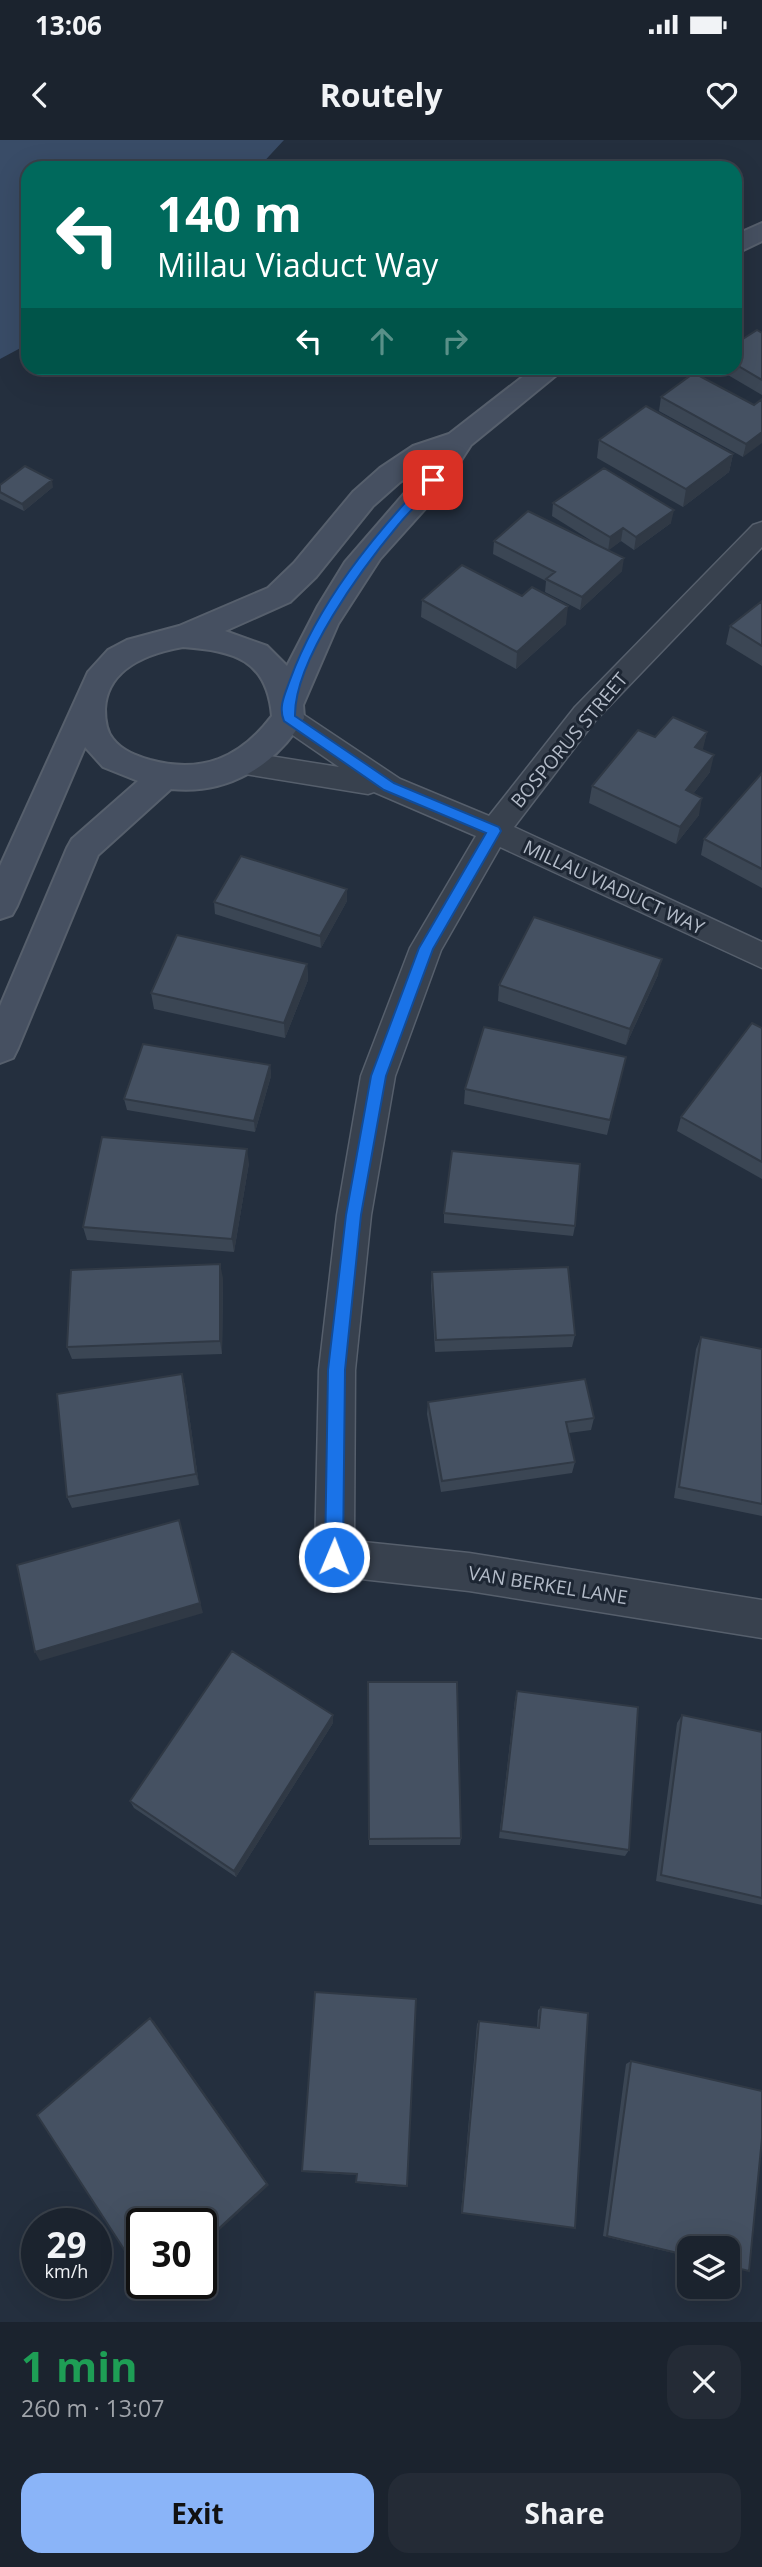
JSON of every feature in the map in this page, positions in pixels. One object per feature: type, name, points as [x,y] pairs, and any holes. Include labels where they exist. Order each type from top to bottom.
[{"type":"street","points":[[742,242],[762,231]]},
{"type":"street","points":[[0,906],[59,767],[88,707],[94,686],[108,667],[133,650],[183,636],[279,595],[305,570],[363,499],[423,452],[458,440],[542,375]]},
{"type":"street","points":[[88,707],[90,728],[102,748],[121,764],[163,777],[215,775],[245,763],[269,745],[288,710],[306,653],[350,578],[395,520],[451,461],[458,440]]},
{"type":"street","name":"BOSPORUS STREET","points":[[334,1557],[337,1370],[354,1215],[378,1076],[426,948],[494,831],[585,714],[762,531]]},
{"type":"street","points":[[183,636],[228,641],[256,652],[278,675],[288,710]]},
{"type":"street","name":"MILLAU VIADUCT WAY","points":[[288,710],[389,787]]},
{"type":"street","name":"MILLAU VIADUCT WAY","points":[[245,763],[310,771],[389,787],[494,831],[762,956]]},
{"type":"street","points":[[0,1048],[84,848],[163,777]]},
{"type":"street","name":"VAN BERKEL LANE","points":[[334,1557],[469,1572],[762,1619]]},
{"type":"water","points":[[0,140],[284,140],[264,161],[21,161],[21,348],[0,359]]},
{"type":"building","points":[[757,330],[762,333],[762,380],[742,368],[742,340]]},
{"type":"building","points":[[691,375],[698,375],[754,405],[762,399],[762,432],[746,444],[661,397]]},
{"type":"building","points":[[646,406],[733,454],[686,489],[599,440]]},
{"type":"building","points":[[25,466],[52,480],[22,504],[0,492],[0,485]]},
{"type":"building","points":[[604,468],[674,510],[636,537],[623,528],[610,537],[553,503]]},
{"type":"building","points":[[528,511],[624,558],[582,597],[546,579],[555,572],[494,541]]},
{"type":"building","points":[[462,565],[522,596],[532,587],[568,606],[517,652],[422,600]]},
{"type":"building","points":[[762,601],[762,646],[730,626]]},
{"type":"building","points":[[673,717],[707,732],[695,747],[714,755],[686,790],[702,798],[680,827],[592,786],[638,730],[655,737]]},
{"type":"building","points":[[762,773],[762,869],[704,839]]},
{"type":"building","points":[[241,856],[347,889],[320,936],[214,902]]},
{"type":"building","points":[[534,917],[662,959],[630,1029],[499,985]]},
{"type":"building","points":[[177,935],[307,964],[284,1023],[151,993]]},
{"type":"building","points":[[752,1023],[762,1028],[762,1162],[681,1117]]},
{"type":"building","points":[[484,1027],[626,1057],[610,1120],[465,1089]]},
{"type":"building","points":[[143,1044],[270,1065],[254,1121],[124,1099]]},
{"type":"building","points":[[102,1137],[247,1149],[232,1239],[83,1227]]},
{"type":"building","points":[[452,1151],[580,1164],[575,1226],[444,1213]]},
{"type":"building","points":[[220,1264],[220,1341],[67,1347],[71,1270]]},
{"type":"building","points":[[568,1267],[575,1335],[436,1340],[432,1272]]},
{"type":"building","points":[[701,1337],[762,1349],[762,1504],[679,1487]]},
{"type":"building","points":[[182,1374],[196,1474],[67,1497],[57,1394]]},
{"type":"building","points":[[585,1379],[594,1418],[566,1422],[575,1462],[442,1481],[428,1402]]},
{"type":"building","points":[[179,1520],[200,1603],[35,1652],[17,1565]]},
{"type":"building","points":[[232,1651],[333,1715],[234,1871],[130,1801]]},
{"type":"building","points":[[368,1682],[457,1682],[461,1838],[369,1839]]},
{"type":"building","points":[[517,1691],[638,1707],[629,1850],[501,1831]]},
{"type":"building","points":[[682,1715],[762,1732],[762,1898],[661,1875]]},
{"type":"building","points":[[315,1992],[416,1999],[407,2186],[356,2182],[357,2174],[302,2171]]},
{"type":"building","points":[[541,2007],[588,2013],[575,2228],[462,2213],[479,2021],[539,2028]]},
{"type":"building","points":[[150,2018],[267,2184],[217,2230],[217,2208],[126,2208],[126,2252],[112,2231],[112,2208],[97,2208],[37,2115]]},
{"type":"building","points":[[631,2061],[762,2091],[762,2138],[749,2271],[740,2269],[740,2236],[677,2236],[677,2253],[607,2236]]},
{"type":"route","points":[[334,1557],[337,1370],[354,1215],[378,1076],[426,948],[494,831],[389,787],[309,735],[288,718],[288,703],[306,653],[350,578],[395,520],[433,480]]}]
